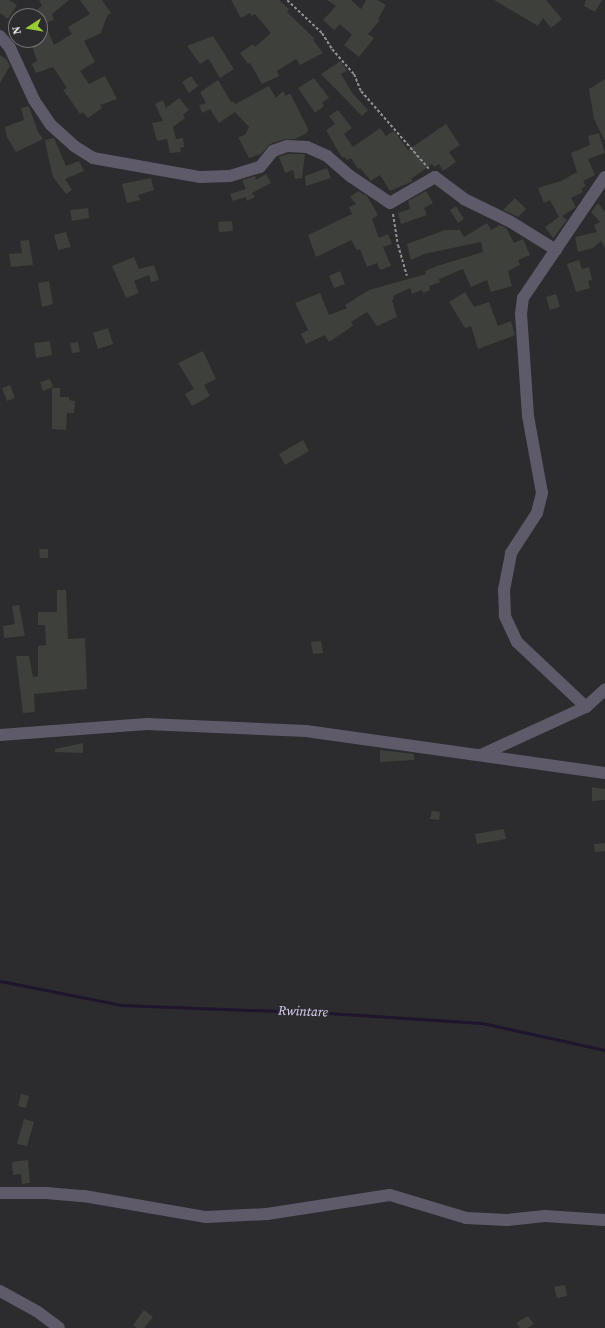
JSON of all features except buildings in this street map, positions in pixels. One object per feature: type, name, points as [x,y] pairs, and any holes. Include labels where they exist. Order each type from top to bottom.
[{"type":"street","points":[[0,36],[10,48],[34,100],[51,125],[74,146],[93,158],[200,177],[230,176],[260,166],[274,151],[287,146],[307,147],[327,156],[350,176],[390,203],[435,177],[464,199],[511,222],[556,250]]},
{"type":"street","points":[[586,707],[517,642],[505,616],[504,590],[510,553],[537,513],[542,493],[528,416],[521,314],[523,298],[605,177]]},
{"type":"street","points":[[481,755],[586,707],[605,689]]},
{"type":"street","points":[[0,735],[31,731],[155,724],[306,731],[605,773]]},
{"type":"street","points":[[0,1193],[46,1193],[84,1196],[206,1217],[282,1212],[390,1195],[466,1218],[507,1220],[545,1216],[605,1220]]},
{"type":"street","points":[[0,1291],[38,1312],[59,1328]]},
{"type":"path","points":[[287,0],[322,33],[332,49],[354,74],[360,91],[435,177]]},
{"type":"path","points":[[390,203],[407,276]]},
{"type":"waterway","name":"Rwintare","points":[[0,981],[121,1005],[328,1013],[482,1023],[605,1050]]}]
